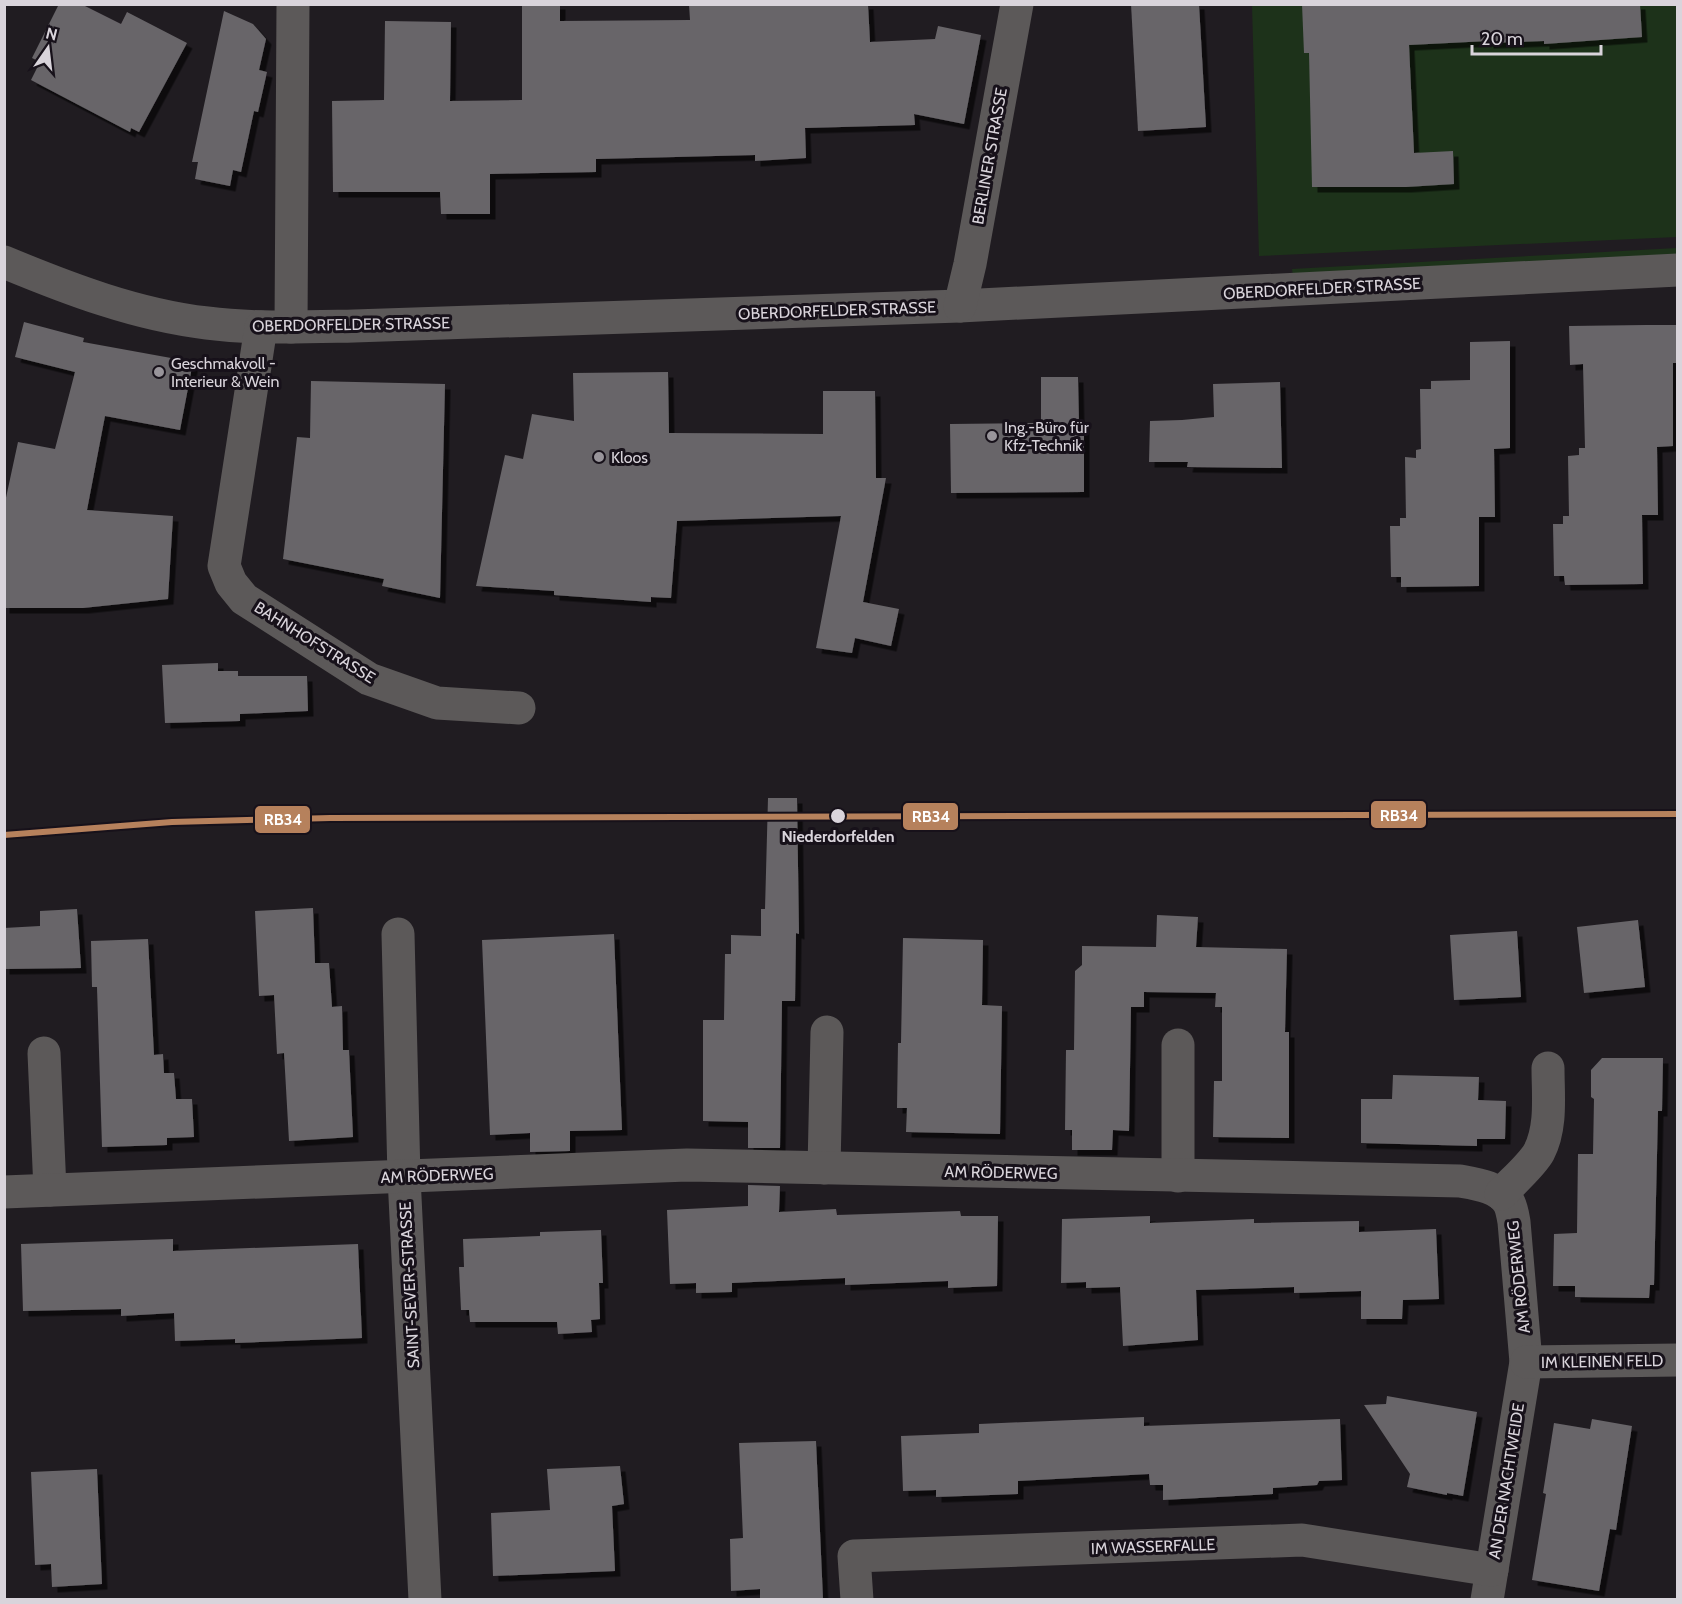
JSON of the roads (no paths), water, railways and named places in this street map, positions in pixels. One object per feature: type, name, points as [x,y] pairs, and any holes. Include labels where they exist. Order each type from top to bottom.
[{"type":"street","name":"BAHNHOFSTRASSE","points":[[293,4],[276,327],[224,566],[231,583],[244,599],[369,679],[437,703],[519,708]]},
{"type":"street","name":"BERLINER STRASSE","points":[[960,306],[970,264],[1017,4]]},
{"type":"street","name":"OBERDORFELDER STRASSE","points":[[4,262],[97,298],[153,313],[206,323],[276,327],[960,306],[1677,270]]},
{"type":"street","name":"SAINT-SEVER-STRASSE","points":[[398,934],[404,1177],[425,1599]]},
{"type":"street","points":[[824,1168],[827,1032]]},
{"type":"street","points":[[1178,1045],[1178,1176]]},
{"type":"street","points":[[44,1053],[50,1190]]},
{"type":"street","points":[[1501,1194],[1538,1154],[1543,1143],[1548,1117],[1548,1068]]},
{"type":"street","name":"AM RÖDERWEG","points":[[4,1192],[687,1165],[1460,1181],[1481,1185],[1501,1194],[1509,1204],[1514,1222],[1526,1362]]},
{"type":"street","name":"IM KLEINEN FELD","points":[[1526,1362],[1677,1360]]},
{"type":"street","name":"AN DER NACHTWEIDE","points":[[1489,1585],[1526,1362]]},
{"type":"street","name":"IM WASSERFALLE","points":[[857,1599],[854,1557],[1302,1540],[1489,1585]]},
{"type":"place","name":"Geschmakvoll - Interieur & Wein","points":[[159,372]]},
{"type":"place","name":"Ing.-Büro für Kfz-Technik","points":[[992,436]]},
{"type":"place","name":"Kloos","points":[[599,457]]},
{"type":"place","name":"Niederdorfelden","points":[[838,816]]}]
